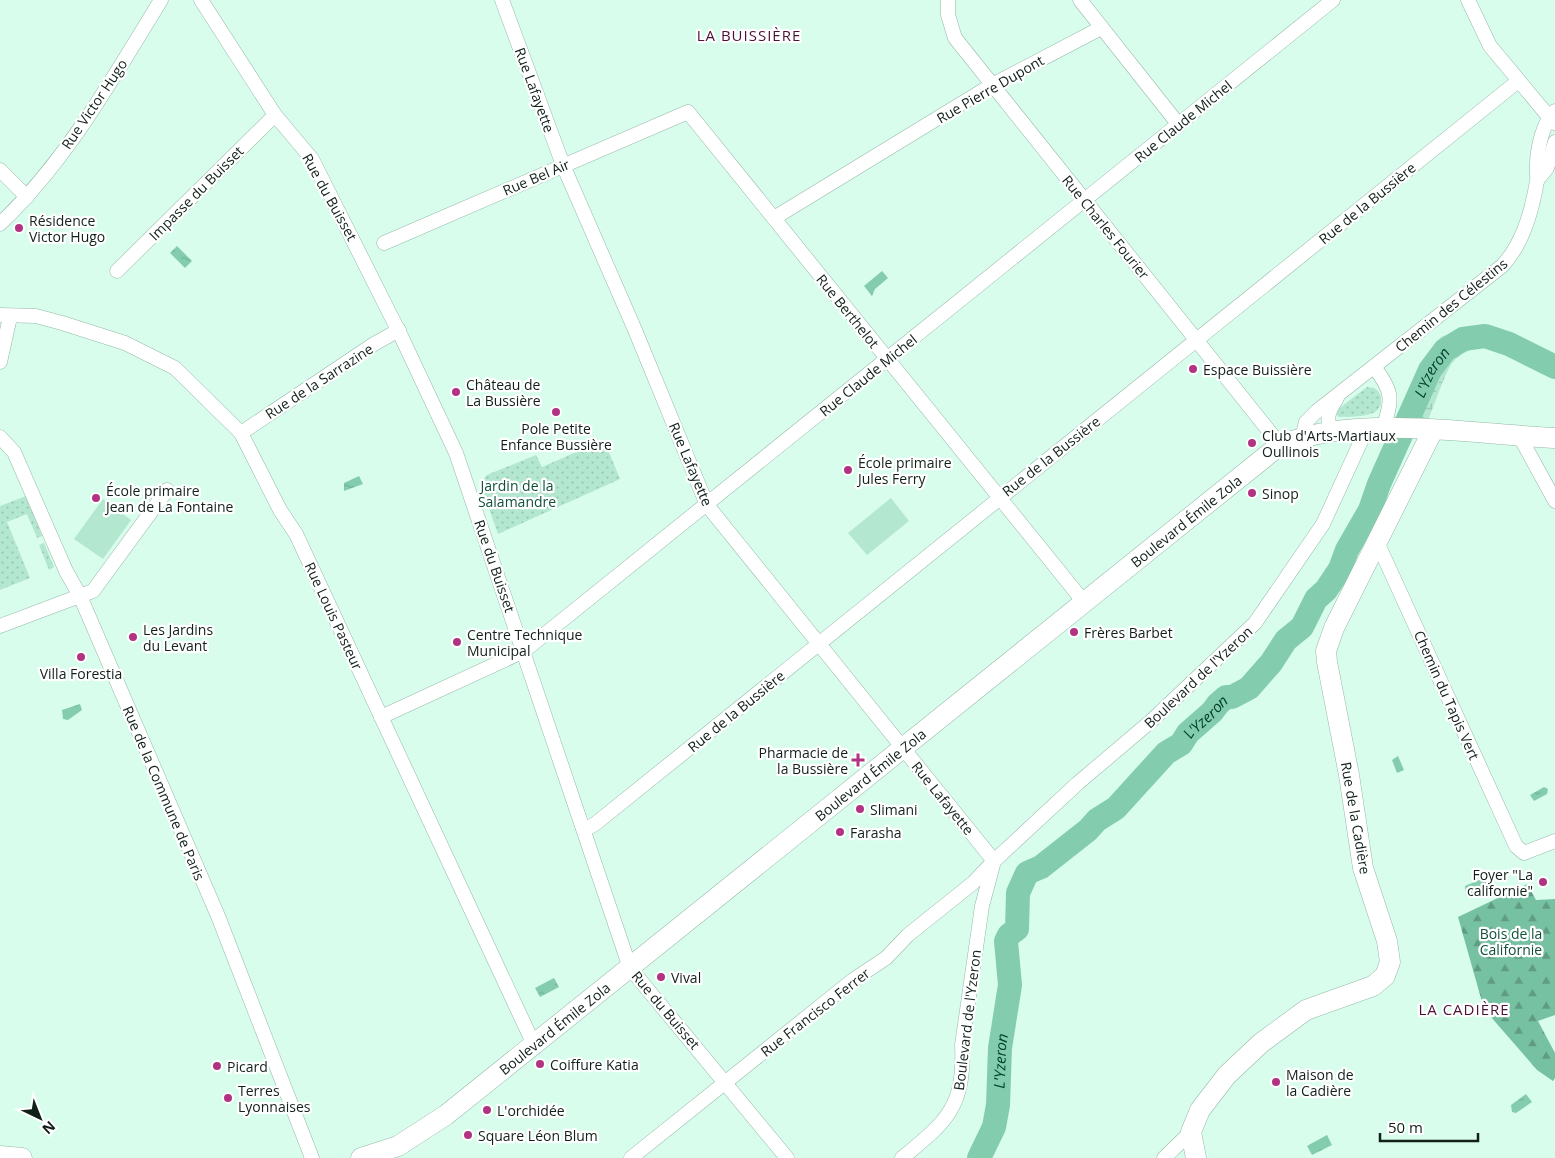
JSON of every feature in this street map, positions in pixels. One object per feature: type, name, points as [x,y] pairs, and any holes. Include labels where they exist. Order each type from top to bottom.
[{"type":"main road","name":"Boulevard Émile Zola","points":[[375,1156],[398,1146],[424,1131],[534,1045],[1256,463],[1281,446],[1302,438],[1331,432],[1381,428],[1555,438]]},
{"type":"main road","name":"Rue de la Cadière","points":[[1191,1132],[1200,1110],[1213,1092],[1261,1043],[1306,1010],[1372,986],[1385,976],[1390,962],[1387,942],[1363,868],[1349,775],[1326,651],[1334,628],[1378,544],[1429,430]]},
{"type":"main road","points":[[1191,1132],[1196,1158]]},
{"type":"main road","points":[[0,1156],[22,1158]]},
{"type":"street","name":"Rue Victor Hugo","points":[[0,224],[27,197],[92,113],[161,0]]},
{"type":"street","name":"Rue du Buisset","points":[[201,0],[275,115],[312,159],[399,330],[456,453],[630,968],[786,1158]]},
{"type":"street","name":"Rue Lafayette","points":[[502,0],[563,165],[635,330],[707,505],[994,861]]},
{"type":"street","name":"Rue Charles Fourier","points":[[948,0],[948,15],[955,38],[1281,446]]},
{"type":"street","points":[[1080,0],[1179,125]]},
{"type":"street","name":"Rue Claude Michel","points":[[382,717],[524,651],[1333,0]]},
{"type":"street","name":"Chemin des Célestins","points":[[1470,1],[1490,46],[1518,82],[1553,118],[1536,165],[1538,179]]},
{"type":"street","name":"Rue Pierre Dupont","points":[[774,218],[992,85],[1101,28]]},
{"type":"street","name":"Rue de la Bussière","points":[[584,830],[595,824],[998,498],[1518,82]]},
{"type":"street","name":"Rue Bel Air","points":[[384,243],[688,112]]},
{"type":"street","name":"Rue Berthelot","points":[[688,112],[998,498],[1084,602]]},
{"type":"street","name":"Impasse du Buisset","points":[[118,271],[275,115]]},
{"type":"street","name":"Chemin des Célestins","points":[[1302,438],[1306,422],[1311,416],[1506,261],[1522,236],[1538,179],[1547,168],[1555,142]]},
{"type":"street","points":[[0,170],[27,197]]},
{"type":"street","points":[[0,362],[5,316]]},
{"type":"street","name":"Rue Louis Pasteur","points":[[5,316],[36,316],[125,342],[175,368],[241,433],[280,510],[296,534],[441,842],[454,878],[534,1045]]},
{"type":"street","name":"Rue de la Sarrazine","points":[[241,433],[374,344],[399,330]]},
{"type":"street","points":[[1374,367],[1384,380],[1392,402],[1381,428]]},
{"type":"street","name":"Chemin des Célestins","points":[[1331,432],[1327,418],[1328,412],[1339,395]]},
{"type":"street","name":"Boulevard de l'Yzeron","points":[[902,1158],[943,1123],[958,1097],[963,1065],[962,1045],[979,886],[994,861],[1078,783],[1150,722],[1255,623],[1323,524],[1381,428]]},
{"type":"street","points":[[1520,436],[1555,502]]},
{"type":"street","name":"Rue de la Commune de Paris","points":[[0,437],[14,452],[66,571],[80,596],[218,916],[312,1158]]},
{"type":"street","points":[[0,626],[94,591],[167,490]]},
{"type":"street","name":"Chemin du Tapis Vert","points":[[1378,544],[1516,846],[1524,853],[1555,841]]},
{"type":"street","name":"Rue Francisco Ferrer","points":[[632,1158],[853,980],[886,958],[908,936],[979,886]]},
{"type":"street","points":[[1164,1158],[1191,1132]]},
{"type":"green space","points":[[1468,326],[1491,328],[1555,356],[1555,377],[1488,348],[1473,349],[1460,355],[1453,362],[1442,383],[1425,428],[1394,425],[1434,345],[1441,337]]},
{"type":"green space","points":[[1367,387],[1374,388],[1381,396],[1381,402],[1376,411],[1364,416],[1339,417],[1337,415],[1337,410]]},
{"type":"green space","name":"Jardin de la Salamandre","points":[[604,440],[620,479],[498,534],[480,483],[487,475],[536,455],[542,467]]},
{"type":"green space","points":[[26,496],[42,536],[37,538],[27,514],[7,522],[30,578],[0,590],[0,506]]},
{"type":"green space","points":[[891,498],[909,521],[867,555],[848,533]]},
{"type":"green space","points":[[103,499],[131,520],[103,559],[74,539]]},
{"type":"green space","points":[[44,543],[54,567],[49,570],[39,545]]},
{"type":"green space","name":"Bois de la Californie","points":[[1527,884],[1536,900],[1555,899],[1555,1015],[1538,1021],[1555,1053],[1555,1078],[1553,1081],[1537,1070],[1484,1009],[1458,917]]},
{"type":"water","points":[[177,246],[192,261],[185,268],[170,253]]},
{"type":"water","points":[[882,271],[888,278],[875,289],[872,296],[864,286]]},
{"type":"water","points":[[359,476],[363,484],[344,491],[344,483]]},
{"type":"water","points":[[80,704],[82,710],[68,720],[63,719],[62,710]]},
{"type":"water","points":[[1398,756],[1404,770],[1397,773],[1392,760]]},
{"type":"water","points":[[1544,787],[1548,789],[1547,794],[1534,801],[1530,795]]},
{"type":"water","points":[[1484,878],[1489,889],[1469,897],[1466,896],[1465,886]]},
{"type":"water","points":[[554,978],[559,987],[540,997],[535,988]]},
{"type":"water","points":[[1526,1094],[1532,1102],[1516,1113],[1512,1112],[1511,1105]]},
{"type":"water","points":[[1327,1135],[1332,1145],[1312,1155],[1307,1146]]},
{"type":"waterway","name":"L'Yzeron","points":[[979,1158],[994,1127],[998,1105],[1000,1048],[1010,985],[1006,941],[1009,935],[1017,929],[1018,893],[1027,873],[1041,867],[1088,830],[1097,820],[1116,808],[1166,753],[1181,744],[1188,733],[1212,712],[1218,704],[1226,697],[1232,697],[1249,688],[1271,663],[1286,640],[1302,627],[1316,599],[1326,590],[1340,569],[1347,550],[1370,510],[1379,484],[1430,370],[1445,350],[1463,339],[1485,336],[1509,344],[1555,367]]},
{"type":"place","name":"Résidence Victor Hugo","points":[[19,228]]},
{"type":"place","name":"Espace Buissière","points":[[1193,369]]},
{"type":"place","name":"Château de La Bussière","points":[[456,392]]},
{"type":"place","name":"Pole Petite Enfance Bussière","points":[[556,412]]},
{"type":"place","name":"Club d'Arts-Martiaux Oullinois","points":[[1252,443]]},
{"type":"place","name":"École primaire Jules Ferry","points":[[848,470]]},
{"type":"place","name":"Sinop","points":[[1252,493]]},
{"type":"place","name":"École primaire Jean de La Fontaine","points":[[96,498]]},
{"type":"place","name":"Frères Barbet","points":[[1074,632]]},
{"type":"place","name":"Les Jardins du Levant","points":[[133,637]]},
{"type":"place","name":"Centre Technique Municipal","points":[[457,642]]},
{"type":"place","name":"Villa Forestia","points":[[81,657]]},
{"type":"place","name":"Pharmacie de la Bussière","points":[[858,760]]},
{"type":"place","name":"Slimani","points":[[860,809]]},
{"type":"place","name":"Farasha","points":[[840,832]]},
{"type":"place","name":"Foyer \"La californie\"","points":[[1543,882]]},
{"type":"place","name":"Vival","points":[[661,977]]},
{"type":"place","name":"Coiffure Katia","points":[[540,1064]]},
{"type":"place","name":"Picard","points":[[217,1066]]},
{"type":"place","name":"Maison de la Cadière","points":[[1276,1082]]},
{"type":"place","name":"Terres Lyonnaises","points":[[228,1098]]},
{"type":"place","name":"L'orchidée","points":[[487,1110]]},
{"type":"place","name":"Square Léon Blum","points":[[468,1135]]},
{"type":"district","name":"LA BUISSIÈRE","points":[[749,35]]},
{"type":"district","name":"LA CADIÈRE","points":[[1464,1009]]}]
